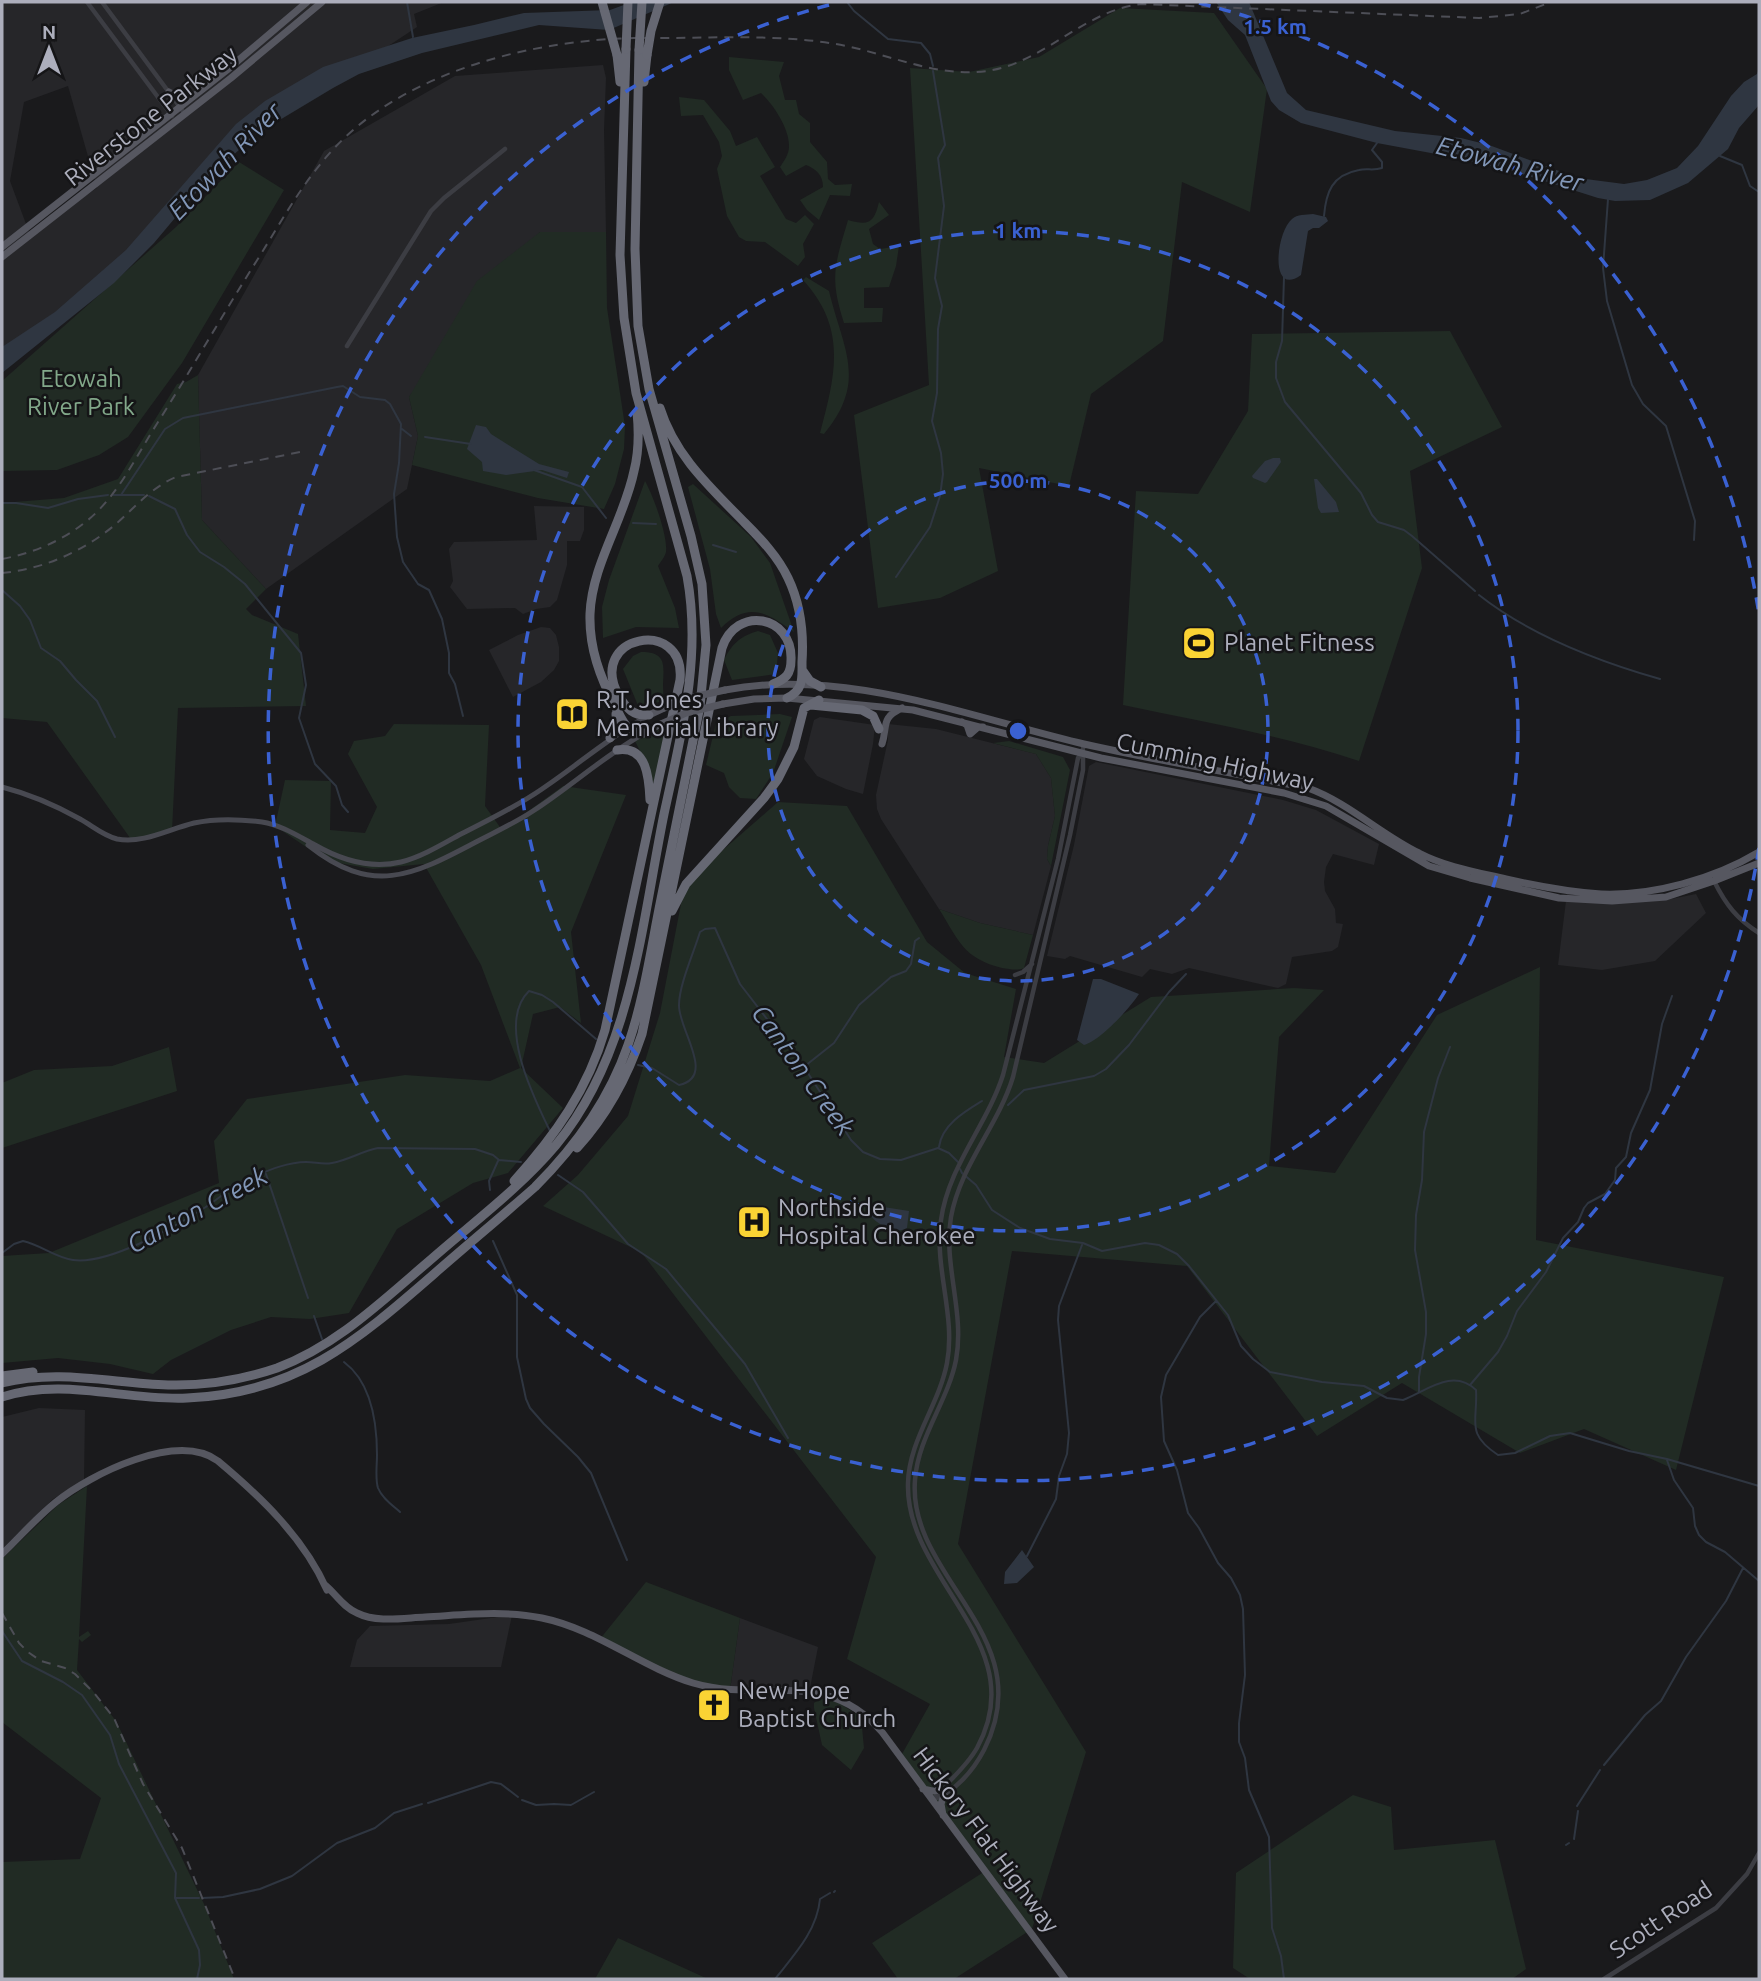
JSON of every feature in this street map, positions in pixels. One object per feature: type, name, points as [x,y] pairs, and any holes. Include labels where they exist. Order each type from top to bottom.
[{"type":"highway","points":[[2,1376],[38,1371],[164,1385],[195,1385],[249,1376],[291,1362],[324,1345],[354,1324],[529,1174],[556,1144],[591,1094],[606,1063],[627,995],[683,724],[693,657],[690,588],[636,393],[626,341],[622,297],[620,87],[617,55],[602,2]]},
{"type":"highway","points":[[621,207],[628,2]]},
{"type":"highway","points":[[535,1187],[555,1167],[586,1127],[608,1091],[629,1043],[642,992],[704,682],[706,633],[699,566],[649,389],[637,312],[635,249],[643,53],[642,2]]},
{"type":"highway","points":[[643,53],[660,2]]},
{"type":"highway","points":[[637,312],[663,419],[674,442],[699,476],[767,546],[788,577],[801,619],[802,685],[787,698]]},
{"type":"highway","points":[[636,393],[638,437],[635,471],[598,575],[590,612],[594,657],[603,681],[626,727],[634,733],[644,733]]},
{"type":"highway","points":[[2,1397],[52,1389],[176,1399],[226,1395],[277,1382],[316,1365],[341,1350],[535,1187],[582,1143],[603,1115],[621,1085],[642,1034],[722,648],[727,636],[740,624],[765,621],[780,630],[788,640],[791,651],[789,673],[785,679],[773,684]]},
{"type":"highway","points":[[481,1216],[551,1138],[590,1072],[605,1030],[681,671],[677,658],[668,647],[648,639],[632,642],[623,649],[616,658],[612,673],[614,685],[627,708],[638,715],[649,715]]},
{"type":"highway","points":[[802,670],[810,681],[821,687]]},
{"type":"highway","points":[[663,940],[674,906],[686,884],[771,788],[789,760],[804,708],[819,700]]},
{"type":"highway","points":[[798,730],[805,710],[813,704],[862,710],[873,716],[879,729]]},
{"type":"highway","points":[[610,738],[617,726],[615,705]]},
{"type":"highway","points":[[617,750],[635,750],[645,769],[650,796],[647,827]]},
{"type":"highway","points":[[2,1383],[37,1376],[80,1377]]},
{"type":"highway","points":[[2,1404],[26,1396],[49,1394],[134,1396]]},
{"type":"main road","name":"Riverstone Parkway","points":[[182,111],[195,96],[307,2]]},
{"type":"main road","name":"Riverstone Parkway","points":[[2,247],[182,111],[251,63],[321,2]]},
{"type":"main road","points":[[169,92],[182,99],[195,96]]},
{"type":"main road","name":"Riverstone Parkway","points":[[2,257],[174,117]]},
{"type":"main road","name":"Cumming Highway","points":[[649,715],[689,698],[773,684],[883,694],[947,706],[1084,744],[1308,788],[1328,796],[1436,861],[1541,891],[1602,894],[1647,891],[1702,876],[1759,852]]},
{"type":"main road","name":"Cumming Highway","points":[[644,733],[686,713],[754,699],[787,698],[902,708],[951,718],[1082,753],[1304,798],[1342,815],[1429,866],[1598,901],[1637,901],[1675,895],[1759,863]]},
{"type":"main road","points":[[861,704],[880,719]]},
{"type":"main road","points":[[882,744],[886,720],[889,715],[902,708]]},
{"type":"main road","points":[[2,787],[36,797],[65,811],[103,835],[126,840],[137,840],[191,824],[223,819],[265,822],[282,828],[326,852],[351,861],[378,864],[404,861],[512,807],[542,789],[626,727],[649,715]]},
{"type":"main road","points":[[282,828],[325,858],[353,871],[389,875],[409,873],[438,863],[533,811],[644,733]]},
{"type":"main road","name":"Hickory Flat Highway","points":[[2,1554],[50,1507],[89,1479],[169,1451],[198,1451],[214,1458],[260,1500],[296,1538],[325,1585],[350,1609],[371,1618],[525,1615],[562,1623],[657,1669],[705,1686],[737,1690],[817,1692],[838,1698],[871,1719],[1065,1979]]},
{"type":"main road","points":[[923,1789],[943,1792],[943,1815]]},
{"type":"street","points":[[87,2],[174,117]]},
{"type":"street","points":[[102,2],[182,111]]},
{"type":"street","points":[[347,346],[431,211],[505,149]]},
{"type":"street","points":[[943,1792],[963,1769],[979,1744],[987,1723],[991,1694],[983,1649],[919,1537],[911,1516],[908,1495],[913,1455],[940,1385],[948,1356],[939,1250],[940,1223],[948,1192],[999,1087],[1032,963],[1078,758],[1084,744]]},
{"type":"street","points":[[932,1801],[964,1778],[982,1752],[994,1724],[998,1694],[990,1649],[926,1538],[918,1517],[915,1495],[919,1458],[956,1359],[958,1328],[949,1238],[957,1196],[1009,1090],[1076,806],[1084,759],[1082,753]]},
{"type":"street","points":[[1071,796],[1076,806]]},
{"type":"street","points":[[1714,881],[1732,913],[1759,933]]},
{"type":"street","points":[[1015,975],[1023,972],[1032,963]]},
{"type":"street","points":[[999,1087],[1009,1090]]},
{"type":"street","name":"Scott Road","points":[[1604,1979],[1716,1908],[1747,1874],[1759,1853]]},
{"type":"shaded area","points":[[2,2],[444,2],[414,14],[417,27],[205,167],[116,269],[2,352]],"holes":[[[68,86],[97,188],[29,232],[10,181],[24,102]]]},
{"type":"shaded area","points":[[603,65],[606,78],[606,232],[540,232],[409,397],[418,436],[407,489],[266,589],[202,520],[198,375],[324,151],[455,76]]},
{"type":"shaded area","points":[[534,506],[584,507],[584,530],[580,541],[567,541],[567,565],[557,600],[550,607],[523,614],[515,608],[467,609],[450,587],[453,581],[449,549],[454,542],[537,540]]},
{"type":"shaded area","points":[[541,627],[550,628],[556,635],[559,661],[541,682],[513,697],[489,650]]},
{"type":"shaded area","points":[[820,717],[875,725],[863,794],[817,776],[804,759],[814,720]]},
{"type":"shaded area","points":[[888,724],[936,729],[1036,754],[1051,778],[1055,816],[1048,846],[1047,859],[1051,866],[1033,935],[980,923],[939,909],[877,809],[876,795],[888,740]]},
{"type":"shaded area","points":[[1096,762],[1283,800],[1316,810],[1379,844],[1374,865],[1333,854],[1326,867],[1325,891],[1335,909],[1336,923],[1343,924],[1338,947],[1332,951],[1292,957],[1286,984],[1278,988],[1189,968],[1172,974],[1150,969],[1142,977],[1070,956],[1065,959],[1047,956],[1074,845],[1089,766]]},
{"type":"shaded area","points":[[1567,893],[1598,900],[1666,900],[1696,894],[1706,913],[1655,961],[1602,970],[1558,965]]},
{"type":"shaded area","points":[[39,1408],[85,1410],[84,1480],[53,1499],[2,1549],[2,1417]]},
{"type":"shaded area","points":[[512,1615],[501,1667],[350,1667],[357,1640],[370,1626],[449,1624]]},
{"type":"shaded area","points":[[740,1618],[818,1647],[810,1688],[756,1692],[730,1690]]},
{"type":"green space","points":[[1120,8],[1214,13],[1267,89],[1250,212],[1182,182],[1163,341],[1091,394],[1069,486],[979,468],[998,571],[940,598],[878,608],[854,415],[929,385],[910,68],[969,72],[1039,57]]},
{"type":"green space","points":[[729,57],[784,62],[779,76],[785,100],[796,100],[799,114],[810,123],[810,142],[827,162],[828,179],[835,185],[852,184],[850,196],[830,195],[819,220],[800,200],[823,187],[820,176],[806,165],[786,176],[780,167],[789,150],[784,125],[761,93],[743,100],[729,70]]},
{"type":"green space","points":[[679,97],[704,100],[730,131],[736,146],[757,137],[775,167],[760,176],[786,219],[796,223],[805,215],[814,224],[803,244],[805,257],[798,266],[765,242],[746,241],[739,237],[727,216],[717,169],[722,156],[719,142],[703,115],[681,116]]},
{"type":"green space","name":"Etowah River Park","points":[[239,162],[284,190],[182,363],[128,437],[99,455],[57,470],[2,471],[2,381],[176,227]]},
{"type":"green space","points":[[879,202],[889,215],[869,229],[873,244],[880,249],[899,246],[889,287],[864,288],[864,308],[883,308],[882,322],[844,323],[835,282],[843,235],[848,220],[861,223],[873,219]]},
{"type":"green space","points":[[540,232],[606,232],[607,308],[625,426],[624,449],[615,484],[604,509],[538,498],[412,465],[418,436],[409,397],[477,281]]},
{"type":"green space","points":[[806,277],[829,291],[848,364],[849,381],[845,397],[824,434],[820,433],[833,372],[832,335],[827,317],[817,298],[803,280]]},
{"type":"green space","points":[[1450,331],[1502,427],[1410,471],[1422,568],[1359,761],[1272,736],[1123,705],[1136,491],[1198,494],[1248,411],[1252,334]]},
{"type":"green space","points":[[198,375],[202,520],[266,589],[246,609],[252,615],[298,634],[306,706],[178,708],[172,831],[133,842],[47,722],[2,718],[2,503],[64,498],[118,479],[177,384]]},
{"type":"green space","points":[[645,481],[656,505],[665,536],[666,552],[658,566],[675,608],[679,628],[636,627],[603,638],[602,607],[609,580]]},
{"type":"green space","points":[[693,484],[751,537],[770,563],[794,632],[775,619],[758,612],[740,614],[721,628],[716,614],[710,569],[688,487]]},
{"type":"green space","points":[[758,631],[770,635],[778,653],[776,674],[732,680],[724,660],[737,641]]},
{"type":"green space","points":[[641,652],[659,657],[664,671],[662,701],[639,708],[623,669],[633,656]]},
{"type":"green space","points":[[780,714],[792,717],[773,773],[756,799],[740,798],[729,787],[724,773],[706,765],[716,723],[731,716]]},
{"type":"green space","points":[[394,724],[489,725],[485,806],[502,830],[563,786],[626,795],[571,932],[581,1023],[560,1007],[533,1014],[521,1068],[563,1108],[508,1173],[473,1183],[397,1229],[349,1313],[310,1319],[271,1317],[231,1330],[171,1360],[153,1374],[110,1364],[58,1358],[2,1363],[2,1256],[49,1253],[219,1183],[214,1141],[247,1099],[405,1075],[490,1081],[520,1068],[481,965],[424,864],[373,869],[327,861],[275,826],[285,780],[331,781],[330,830],[365,833],[377,807],[348,754],[354,741],[385,736]]},
{"type":"green space","points":[[667,726],[652,791],[642,755],[635,741]]},
{"type":"green space","points":[[1009,741],[1063,757],[1070,770],[1051,866],[1047,859],[1048,846],[1055,816],[1051,778],[1036,754],[993,743]]},
{"type":"green space","points":[[778,802],[847,806],[927,942],[965,973],[1016,989],[1004,1057],[1044,1063],[1151,997],[1294,988],[1324,990],[1279,1037],[1269,1166],[1335,1173],[1437,1015],[1540,967],[1536,1240],[1724,1277],[1676,1470],[1584,1429],[1520,1453],[1402,1383],[1317,1436],[1187,1266],[1012,1251],[958,1544],[1086,1752],[1032,1929],[954,1979],[898,1979],[872,1943],[987,1870],[902,1754],[930,1704],[847,1659],[876,1557],[641,1252],[543,1206],[578,1175],[628,1116],[660,1013],[685,883]]},
{"type":"green space","points":[[939,909],[980,923],[1033,935],[1024,968],[1002,968],[970,953],[957,939]]},
{"type":"green space","points":[[169,1047],[177,1091],[2,1148],[2,1083],[34,1070],[112,1066]]},
{"type":"green space","points":[[87,1486],[79,1637],[88,1631],[91,1635],[82,1642],[79,1639],[77,1670],[116,1721],[204,1904],[234,1979],[2,1979],[2,1862],[80,1859],[101,1798],[2,1722],[2,1559],[58,1505]]},
{"type":"green space","points":[[646,1582],[740,1618],[730,1690],[707,1689],[600,1639]]},
{"type":"green space","points":[[820,1698],[839,1703],[861,1717],[864,1748],[851,1770],[822,1745],[814,1708],[814,1703]]},
{"type":"green space","points":[[1353,1795],[1391,1807],[1394,1850],[1495,1840],[1526,1969],[1512,1979],[1250,1979],[1233,1968],[1236,1873]]},
{"type":"green space","points":[[618,1938],[708,1979],[595,1979]]},
{"type":"water","name":"Etowah River","points":[[632,2],[674,2],[609,30],[539,25],[422,53],[359,74],[333,88],[258,133],[211,175],[154,243],[114,283],[2,373],[2,347],[55,312],[126,250],[236,124],[265,101],[323,67],[412,38],[524,13],[610,10]]},
{"type":"water","name":"Etowah River","points":[[1216,2],[1249,2],[1287,93],[1306,110],[1395,131],[1461,138],[1489,145],[1578,178],[1624,184],[1647,180],[1677,168],[1698,146],[1731,96],[1744,82],[1757,74],[1759,68],[1759,105],[1739,128],[1728,149],[1688,183],[1650,200],[1615,201],[1598,198],[1513,171],[1377,143],[1301,123],[1279,110],[1271,101],[1245,35],[1228,20]]},
{"type":"water","points":[[1313,214],[1326,217],[1328,221],[1319,228],[1308,231],[1301,275],[1291,280],[1284,278],[1280,271],[1279,248],[1286,226],[1296,216]]},
{"type":"water","points":[[476,425],[486,427],[491,434],[539,464],[569,472],[567,478],[542,470],[506,475],[483,471],[482,462],[467,449]]},
{"type":"water","points":[[1280,458],[1281,462],[1267,482],[1253,478],[1265,461]]},
{"type":"water","points":[[1314,479],[1317,479],[1336,502],[1339,512],[1321,513]]},
{"type":"water","points":[[1093,979],[1101,979],[1139,994],[1106,1031],[1084,1045],[1077,1040]]},
{"type":"water","points":[[871,1205],[909,1211],[907,1228],[897,1231],[882,1226],[869,1215]]},
{"type":"water","points":[[1022,1550],[1034,1567],[1017,1583],[1004,1584],[1005,1572]]},
{"type":"waterway","points":[[407,2],[413,37]]},
{"type":"waterway","points":[[847,2],[888,39],[921,43],[930,54],[933,66]]},
{"type":"waterway","points":[[896,577],[930,527],[940,496],[943,474],[941,453],[932,421],[937,393],[938,329],[942,306],[935,278],[944,206],[938,158],[945,145],[933,71]]},
{"type":"waterway","points":[[1324,216],[1329,192],[1337,180],[1350,172],[1382,168],[1382,162],[1372,150],[1377,143]]},
{"type":"waterway","points":[[1720,156],[1742,165],[1750,186],[1759,192]]},
{"type":"waterway","points":[[1608,199],[1603,268],[1607,301],[1632,385],[1643,404],[1666,426],[1695,521],[1694,540]]},
{"type":"waterway","points":[[1284,277],[1282,341],[1276,362],[1276,378],[1285,402],[1361,493],[1378,522],[1404,530],[1475,591]]},
{"type":"waterway","points":[[121,495],[165,429],[183,418],[343,386],[360,397],[385,400],[401,424],[394,494],[397,537],[403,562],[418,584],[429,590],[442,619],[449,653],[449,673],[455,684],[463,716]]},
{"type":"waterway","points":[[402,429],[411,436]]},
{"type":"waterway","points":[[425,437],[471,444]]},
{"type":"waterway","points":[[534,470],[582,487],[606,518]]},
{"type":"waterway","points":[[2,503],[48,508],[78,499],[108,495]]},
{"type":"waterway","points":[[113,495],[144,495]]},
{"type":"waterway","points":[[149,496],[175,509],[187,535],[200,552],[245,584],[301,653],[306,685],[299,718],[315,764],[336,786],[342,805],[348,812]]},
{"type":"waterway","points":[[633,523],[656,524]]},
{"type":"waterway","points":[[713,545],[736,552]]},
{"type":"waterway","points":[[2,590],[20,606],[30,620],[41,648],[60,661],[97,701],[115,737]]},
{"type":"waterway","points":[[1479,595],[1520,623],[1565,646],[1660,679]]},
{"type":"waterway","name":"Canton Creek","points":[[638,1065],[652,1068],[679,1085],[690,1080],[695,1072],[693,1051],[680,1015],[680,997],[700,932],[715,928],[740,984],[804,1067],[851,1140],[863,1152],[880,1159],[901,1160],[938,1148],[949,1153],[959,1163]]},
{"type":"waterway","points":[[805,1066],[834,1043],[859,1005],[891,977],[906,971],[911,964],[915,941],[919,938]]},
{"type":"waterway","points":[[1008,1105],[1024,1090],[1094,1076],[1106,1069],[1129,1045],[1186,974]]},
{"type":"waterway","name":"Canton Creek","points":[[550,1131],[521,1061],[516,1022],[520,1005],[529,991],[542,995],[596,1039]]},
{"type":"waterway","points":[[1470,1385],[1498,1352],[1517,1311],[1546,1272],[1563,1238],[1578,1222],[1584,1208],[1605,1194],[1615,1180],[1616,1168],[1626,1157],[1631,1133],[1650,1090],[1662,1024],[1672,996]]},
{"type":"waterway","points":[[1419,1392],[1426,1312],[1415,1250],[1416,1215],[1422,1180],[1424,1132],[1438,1078],[1450,1047]]},
{"type":"waterway","points":[[939,1147],[949,1126],[982,1101]]},
{"type":"waterway","name":"Canton Creek","points":[[2,1253],[23,1241],[73,1260],[103,1257],[173,1227],[250,1178],[284,1165],[299,1162],[332,1163],[378,1148],[475,1149],[499,1160],[521,1162]]},
{"type":"waterway","points":[[490,1190],[489,1181],[498,1161]]},
{"type":"waterway","name":"Canton Creek","points":[[960,1169],[976,1185],[992,1210],[1020,1228],[1050,1239],[1083,1243],[1102,1251],[1145,1243],[1159,1245],[1177,1254],[1228,1315],[1241,1346],[1270,1372],[1322,1382],[1364,1386],[1387,1398],[1403,1400],[1440,1383],[1458,1381],[1476,1390],[1477,1433],[1498,1455],[1515,1453],[1550,1436],[1570,1433],[1759,1486]]},
{"type":"waterway","points":[[266,1174],[308,1298]]},
{"type":"waterway","points":[[558,1175],[583,1192],[628,1244],[666,1269],[745,1364],[788,1438]]},
{"type":"waterway","points":[[493,1241],[517,1295],[517,1357],[526,1399],[544,1424],[591,1473],[627,1560]]},
{"type":"waterway","points":[[1027,1556],[1056,1499],[1059,1476],[1067,1454],[1069,1433],[1059,1306],[1082,1245]]},
{"type":"waterway","points":[[1216,1301],[1200,1317],[1166,1375],[1161,1397],[1164,1441],[1177,1470],[1188,1513],[1240,1595],[1243,1609],[1245,1675],[1239,1742],[1245,1758],[1249,1790],[1269,1837],[1272,1928],[1281,1956],[1284,1979]]},
{"type":"waterway","points":[[314,1316],[322,1339]]},
{"type":"waterway","points":[[344,1362],[361,1381],[371,1404],[376,1430],[378,1488],[400,1512]]},
{"type":"waterway","name":"Canton Creek","points":[[1667,1460],[1674,1480],[1693,1508],[1699,1535],[1725,1552],[1759,1581]]},
{"type":"waterway","points":[[1604,1765],[1645,1715],[1661,1701],[1686,1657],[1726,1601],[1743,1568]]},
{"type":"waterway","points":[[2,1631],[22,1661],[82,1695],[110,1735],[119,1764],[176,1873],[175,1898],[199,1950],[197,1979]]},
{"type":"waterway","points":[[1577,1806],[1600,1770]]},
{"type":"waterway","points":[[428,1803],[491,1782],[501,1784],[518,1797]]},
{"type":"waterway","points":[[522,1800],[536,1805],[571,1805],[594,1792]]},
{"type":"waterway","points":[[202,1898],[223,1897],[260,1889],[292,1876],[337,1843],[375,1828],[394,1813],[422,1804]]},
{"type":"waterway","points":[[1574,1839],[1578,1811]]},
{"type":"waterway","points":[[775,1979],[809,1932],[820,1899],[830,1893]]},
{"type":"waterway","points":[[176,1898],[199,1898]]},
{"type":"railway","points":[[2,559],[36,550],[58,540],[98,511],[124,478],[281,221],[325,158],[352,131],[381,109],[448,74],[522,51],[560,44],[634,38],[736,37],[836,44],[924,67],[977,72],[1021,61],[1099,17],[1142,4],[1479,18],[1520,14],[1551,2]]},
{"type":"railway","points":[[2,573],[48,563],[77,550],[104,534],[151,492],[176,477],[305,451]]},
{"type":"railway","points":[[2,1613],[19,1643],[28,1652],[41,1661],[75,1674],[114,1718],[143,1784],[182,1848],[235,1979]]},
{"type":"place","name":"Planet Fitness","points":[[1199,643]]},
{"type":"place","name":"R.T. Jones Memorial Library","points":[[572,714]]},
{"type":"place","name":"Northside Hospital Cherokee","points":[[754,1222]]},
{"type":"place","name":"New Hope Baptist Church","points":[[714,1705]]}]
